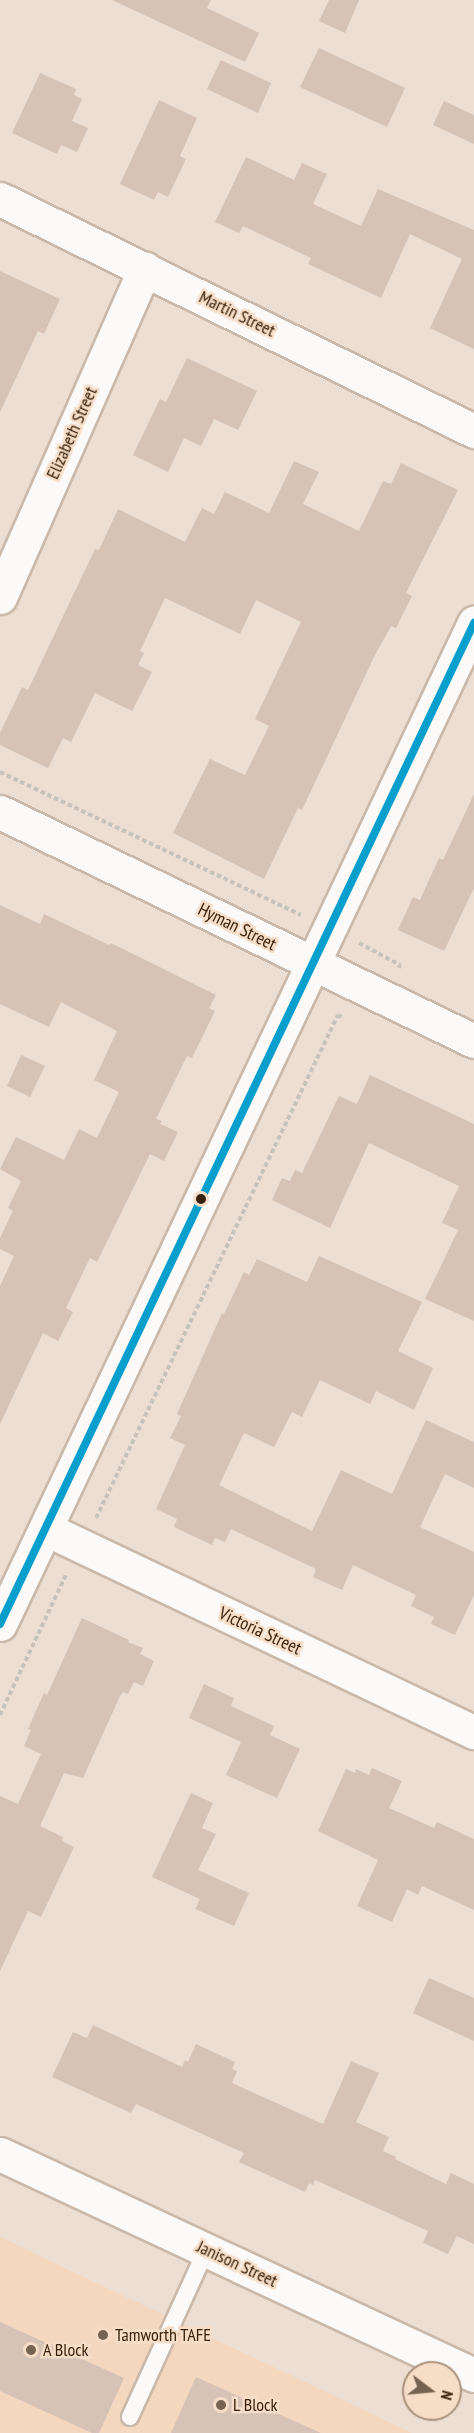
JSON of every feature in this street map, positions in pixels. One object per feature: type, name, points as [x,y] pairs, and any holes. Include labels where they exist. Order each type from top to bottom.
[{"type":"street","name":"Martin Street","points":[[0,199],[474,431]]},
{"type":"street","name":"Elizabeth Street","points":[[0,597],[145,269]]},
{"type":"street","points":[[0,1624],[474,623]]},
{"type":"street","name":"Hyman Street","points":[[0,812],[474,1041]]},
{"type":"street","name":"Victoria Street","points":[[46,1529],[474,1732]]},
{"type":"street","name":"Janison Street","points":[[0,2154],[474,2375]]},
{"type":"lane","points":[[130,2417],[206,2250]]},
{"type":"path","points":[[0,772],[311,920]]},
{"type":"path","points":[[83,1546],[338,1015],[348,1020]]},
{"type":"path","points":[[0,1715],[66,1576]]},
{"type":"shaded area","name":"Tamworth TAFE","points":[[0,2237],[412,2433],[0,2433]]},
{"type":"building","points":[[112,0],[211,0],[207,8],[259,33],[245,62]]},
{"type":"building","points":[[329,0],[359,0],[345,33],[319,21]]},
{"type":"building","points":[[319,48],[405,88],[387,127],[300,87]]},
{"type":"building","points":[[221,60],[271,83],[258,113],[207,89]]},
{"type":"building","points":[[40,73],[76,89],[74,95],[82,99],[72,121],[88,128],[77,152],[61,145],[57,154],[12,133]]},
{"type":"building","points":[[159,100],[197,118],[180,156],[186,159],[168,197],[158,192],[154,200],[120,184]]},
{"type":"building","points":[[444,101],[474,115],[474,144],[433,125]]},
{"type":"building","points":[[246,157],[294,180],[302,163],[327,174],[313,204],[361,226],[378,189],[474,230],[474,349],[430,328],[462,259],[410,234],[381,298],[308,264],[311,258],[243,226],[239,233],[215,222]]},
{"type":"building","points":[[0,271],[60,299],[44,334],[38,331],[0,412]]},
{"type":"building","points":[[187,358],[257,391],[238,430],[214,419],[201,446],[184,438],[168,472],[133,455],[160,399],[166,402]]},
{"type":"building","points":[[294,461],[319,472],[303,504],[359,531],[383,481],[391,484],[401,463],[458,490],[406,593],[412,596],[396,628],[391,626],[374,657],[302,810],[298,808],[264,879],[173,833],[210,759],[245,775],[269,726],[255,719],[301,622],[256,600],[240,634],[165,598],[140,651],[144,653],[138,665],[152,672],[132,711],[95,693],[71,742],[63,738],[48,768],[0,745],[0,733],[22,687],[28,690],[95,549],[99,550],[118,509],[185,542],[202,508],[214,514],[225,492],[269,513]]},
{"type":"building","points":[[474,794],[474,888],[444,951],[398,930],[413,897],[420,900],[439,858],[443,860]]},
{"type":"building","points":[[0,905],[40,924],[44,914],[109,945],[111,943],[216,995],[209,1008],[215,1011],[192,1058],[187,1056],[156,1119],[162,1121],[160,1124],[178,1132],[164,1161],[150,1154],[97,1262],[90,1258],[66,1308],[73,1312],[58,1341],[43,1333],[0,1424],[0,1286],[14,1256],[0,1249],[0,1238],[13,1211],[8,1208],[21,1181],[0,1169],[16,1137],[64,1160],[79,1129],[97,1138],[119,1092],[94,1080],[117,1031],[61,1002],[49,1027],[0,1004]]},
{"type":"building","points":[[21,1055],[45,1066],[30,1097],[7,1086]]},
{"type":"building","points":[[370,1075],[474,1124],[474,1321],[425,1299],[458,1230],[442,1223],[459,1186],[369,1143],[330,1228],[272,1200],[282,1178],[290,1181],[295,1170],[302,1173],[339,1096],[357,1104]]},
{"type":"building","points":[[319,1256],[422,1302],[398,1351],[433,1368],[414,1410],[376,1391],[370,1404],[320,1380],[302,1417],[292,1412],[274,1447],[244,1433],[219,1485],[312,1531],[341,1470],[392,1494],[426,1420],[474,1442],[474,1488],[445,1474],[420,1527],[474,1552],[474,1595],[455,1635],[431,1624],[434,1617],[411,1606],[416,1595],[353,1565],[342,1590],[313,1577],[316,1569],[231,1529],[225,1542],[215,1538],[212,1545],[174,1527],[177,1519],[156,1509],[185,1445],[170,1438],[181,1416],[177,1414],[222,1313],[224,1314],[244,1272],[249,1275],[257,1259],[307,1282]]},
{"type":"building","points":[[82,1618],[143,1648],[140,1654],[154,1661],[143,1686],[134,1682],[128,1694],[123,1692],[120,1696],[83,1778],[64,1773],[40,1826],[63,1837],[62,1841],[74,1847],[41,1917],[28,1911],[0,1971],[0,1796],[18,1804],[41,1754],[24,1746],[31,1730],[28,1729],[44,1693],[47,1695]]},
{"type":"building","points":[[204,1684],[234,1698],[231,1706],[274,1726],[270,1735],[300,1749],[277,1798],[226,1775],[241,1742],[189,1718]]},
{"type":"building","points":[[372,1768],[402,1781],[389,1808],[434,1828],[437,1822],[474,1839],[474,1910],[422,1886],[418,1895],[407,1889],[392,1922],[357,1906],[378,1860],[318,1831],[346,1769],[355,1773],[356,1769],[369,1775]]},
{"type":"building","points":[[191,1793],[213,1803],[202,1828],[216,1834],[198,1870],[249,1893],[234,1926],[195,1909],[200,1899],[152,1877]]},
{"type":"building","points":[[429,1978],[474,1998],[474,2041],[413,2013]]},
{"type":"building","points":[[93,2025],[182,2067],[185,2060],[188,2062],[196,2044],[235,2062],[232,2069],[237,2071],[232,2083],[323,2124],[351,2061],[379,2073],[356,2122],[389,2137],[383,2151],[396,2157],[395,2159],[446,2184],[451,2173],[474,2184],[474,2244],[457,2236],[448,2254],[423,2243],[428,2231],[315,2180],[313,2185],[309,2183],[305,2192],[239,2162],[244,2153],[136,2104],[131,2113],[52,2077],[73,2032],[87,2038]]},
{"type":"building","name":"A Block","points":[[0,2322],[124,2378],[99,2433],[92,2433],[0,2391]]},
{"type":"building","name":"L Block","points":[[196,2377],[321,2433],[171,2433]]},
{"type":"transit line","points":[[0,1624],[474,623]]},
{"type":"place","name":"Tamworth TAFE","points":[[103,2335]]},
{"type":"place","name":"A Block","points":[[31,2350]]},
{"type":"place","name":"L Block","points":[[221,2405]]}]
